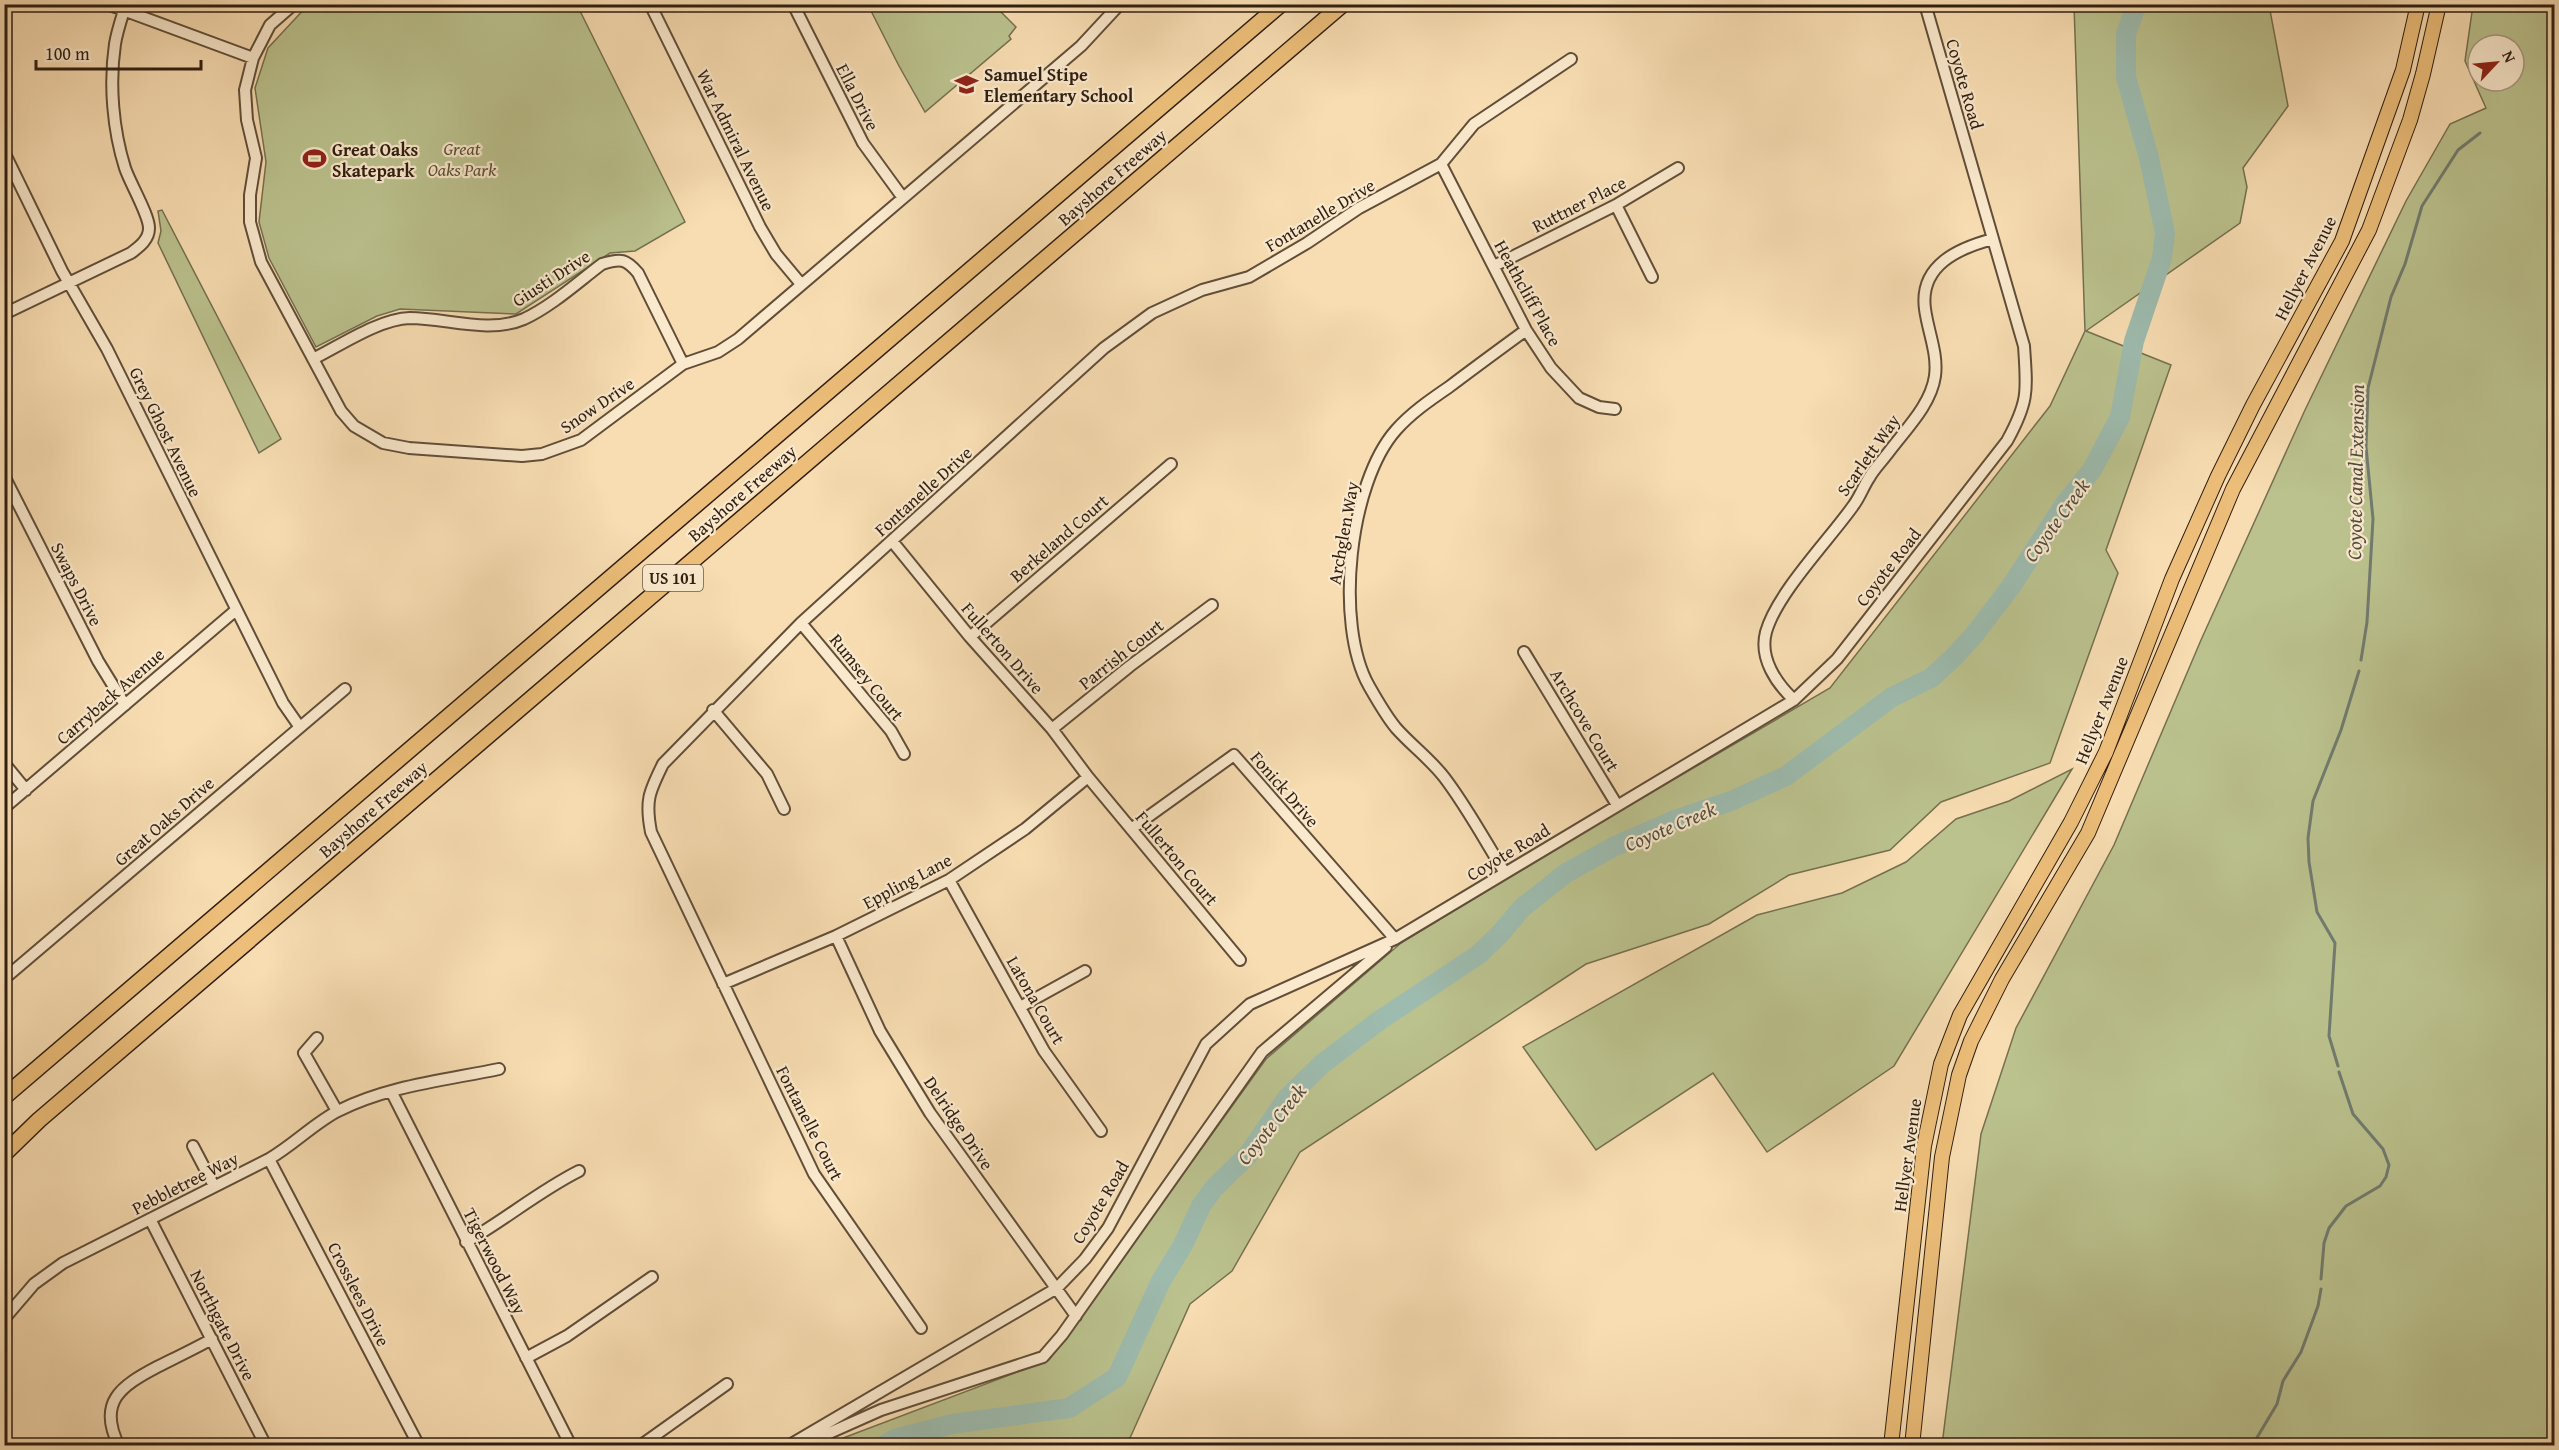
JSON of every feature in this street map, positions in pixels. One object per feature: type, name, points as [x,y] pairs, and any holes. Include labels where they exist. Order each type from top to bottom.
[{"type":"highway","name":"Bayshore Freeway","points":[[4,1097],[1281,4]]},
{"type":"highway","name":"Bayshore Freeway","points":[[4,1154],[48,1113],[1343,4]]},
{"type":"main road","name":"Hellyer Avenue","points":[[1891,1446],[1924,1146],[1941,1064],[1960,1015],[2071,822],[2106,752],[2172,579],[2218,476],[2253,405],[2342,241],[2403,70],[2418,4]]},
{"type":"main road","name":"Hellyer Avenue","points":[[1912,1446],[1942,1157],[1959,1075],[1971,1041],[2002,979],[2088,833],[2233,489],[2369,230],[2410,120],[2439,4]]},
{"type":"main road","points":[[2403,70],[2423,74]]},
{"type":"main road","points":[[1984,970],[2002,979]]},
{"type":"main road","points":[[1893,1425],[1914,1425]]},
{"type":"street","points":[[107,4],[125,8],[253,58]]},
{"type":"street","name":"Snow Drive","points":[[294,4],[270,25],[253,58],[245,90],[247,120],[256,158],[250,195],[251,227],[261,262],[341,411],[354,426],[376,440],[409,448],[522,456],[542,454],[581,440],[683,364],[718,352],[738,339],[1081,46],[1120,4]]},
{"type":"street","name":"War Admiral Avenue","points":[[650,4],[760,226],[776,254],[801,284]]},
{"type":"street","name":"Ella Drive","points":[[794,4],[863,143],[903,198]]},
{"type":"street","name":"Coyote Road","points":[[788,1446],[1057,1288],[1085,1259],[1108,1228],[1206,1044],[1250,1004],[1395,939],[1794,700],[1837,659],[2007,441],[2020,416],[2027,391],[2024,346],[1925,4]]},
{"type":"street","points":[[4,314],[69,283],[138,247],[146,240],[149,229],[147,218],[124,165],[115,122],[113,82],[115,43],[125,8]]},
{"type":"street","points":[[1441,164],[1474,124],[1571,59]]},
{"type":"street","name":"Grey Ghost Avenue","points":[[4,152],[69,283],[107,349],[283,703],[299,726]]},
{"type":"street","name":"Heathcliff Place","points":[[1441,164],[1526,330],[1551,368],[1579,398],[1599,407],[1615,409]]},
{"type":"street","name":"Fontanelle Drive","points":[[723,984],[651,832],[646,809],[653,784],[663,764],[713,710],[801,623],[1104,348],[1152,313],[1202,290],[1249,276],[1307,243],[1359,208],[1441,164]]},
{"type":"street","name":"Ruttner Place","points":[[1494,266],[1616,205],[1678,168]]},
{"type":"street","points":[[1616,205],[1652,277]]},
{"type":"street","name":"Scarlett Way","points":[[1794,700],[1776,681],[1767,660],[1765,634],[1776,607],[1855,504],[1870,476],[1923,408],[1930,394],[1935,379],[1936,362],[1924,307],[1932,273],[1952,254],[1993,239]]},
{"type":"street","name":"Giusti Drive","points":[[314,359],[394,320],[410,318],[507,324],[523,319],[602,264],[615,260],[628,262],[638,273],[683,364]]},
{"type":"street","name":"Archglen Way","points":[[1505,873],[1446,779],[1395,727],[1368,684],[1355,648],[1349,607],[1350,574],[1366,487],[1378,456],[1395,431],[1413,413],[1526,330]]},
{"type":"street","name":"Berkeland Court","points":[[970,637],[1171,464]]},
{"type":"street","name":"Swaps Drive","points":[[4,476],[98,661],[125,705]]},
{"type":"street","name":"Fullerton Drive","points":[[892,541],[970,637],[1052,729],[1088,777]]},
{"type":"street","name":"Parrish Court","points":[[1052,729],[1130,666],[1212,605]]},
{"type":"street","name":"Carryback Avenue","points":[[4,808],[236,610]]},
{"type":"street","name":"Rumsey Court","points":[[801,623],[891,730],[904,754]]},
{"type":"street","name":"Archcove Court","points":[[1524,652],[1617,806]]},
{"type":"street","name":"Great Oaks Drive","points":[[4,980],[345,689]]},
{"type":"street","points":[[713,710],[767,774],[784,809]]},
{"type":"street","name":"Fonick Drive","points":[[1131,829],[1234,755],[1395,939]]},
{"type":"street","points":[[4,764],[26,790]]},
{"type":"street","name":"Eppling Lane","points":[[723,984],[836,936],[949,880],[1025,829],[1088,777]]},
{"type":"street","name":"Fullerton Court","points":[[1088,777],[1240,960]]},
{"type":"street","name":"Latona Court","points":[[949,880],[1044,1051],[1101,1131]]},
{"type":"street","name":"Delridge Drive","points":[[836,936],[880,1031],[930,1113],[1076,1316]]},
{"type":"street","name":"Coyote Road","points":[[800,1446],[881,1410],[1043,1357],[1076,1316],[1262,1052],[1395,939]]},
{"type":"street","points":[[1020,1007],[1085,971]]},
{"type":"street","name":"Fontanelle Court","points":[[723,984],[814,1174],[921,1328]]},
{"type":"street","points":[[317,1038],[304,1053],[337,1112]]},
{"type":"street","name":"Pebbletree Way","points":[[4,1319],[34,1284],[63,1263],[290,1147],[337,1112],[391,1091],[499,1068]]},
{"type":"street","name":"Tigerwood Way","points":[[391,1091],[571,1446]]},
{"type":"street","points":[[193,1146],[214,1186]]},
{"type":"street","name":"Crosslees Drive","points":[[269,1158],[418,1446]]},
{"type":"street","points":[[466,1242],[498,1224],[557,1182],[579,1171]]},
{"type":"street","name":"Northgate Drive","points":[[150,1219],[266,1446]]},
{"type":"street","points":[[526,1358],[567,1336],[652,1277]]},
{"type":"street","points":[[119,1446],[112,1432],[110,1413],[116,1394],[129,1382],[212,1340]]},
{"type":"street","points":[[640,1446],[727,1384]]},
{"type":"green space","name":"Great Oaks Park","points":[[308,5],[577,5],[685,222],[635,251],[610,253],[516,314],[400,309],[377,316],[316,347],[269,258],[259,222],[266,162],[255,88],[268,48]]},
{"type":"green space","points":[[868,5],[994,5],[1016,27],[1009,36],[1011,39],[925,112]]},
{"type":"green space","points":[[2074,5],[2269,5],[2288,106],[2243,168],[2247,187],[2240,223],[2086,331],[2171,365],[2106,550],[2118,573],[2050,763],[1941,802],[1890,850],[1789,875],[1709,924],[1586,964],[1300,1152],[1232,1271],[1190,1304],[1130,1438],[1111,1446],[822,1446],[1049,1360],[1266,1059],[1401,943],[1560,846],[1830,688],[2050,406],[2085,331]]},
{"type":"green space","points":[[2473,5],[2554,5],[2554,1445],[1942,1445],[1981,1134],[2016,1028],[2114,845],[2201,640],[2305,410],[2406,201],[2450,124],[2486,108],[2479,93],[2526,93],[2526,33],[2469,33]]},
{"type":"green space","points":[[162,210],[281,439],[259,453],[158,243],[161,231],[158,211]]},
{"type":"green space","points":[[2072,769],[1894,1066],[1767,1152],[1713,1073],[1596,1150],[1523,1047],[1757,915],[1842,893],[1906,862],[1956,819],[2009,801]]},
{"type":"waterway","name":"Coyote Creek","points":[[883,1446],[895,1439],[952,1424],[1069,1408],[1117,1377],[1161,1281],[1183,1245],[1201,1206],[1214,1188],[1248,1155],[1287,1098],[1322,1064],[1380,1020],[1478,955],[1522,908],[1566,873],[1615,846],[1675,820],[1731,801],[1786,776],[1892,697],[1931,678],[1974,635],[2010,588],[2066,502],[2092,470],[2120,417],[2134,341],[2162,258],[2165,233],[2149,158],[2126,77],[2126,34],[2134,12],[2132,4]]},
{"type":"waterway","name":"Coyote Canal Extension","points":[[2361,660],[2367,622],[2373,519],[2366,447],[2368,388],[2391,297],[2405,264],[2422,206],[2458,150],[2480,133]]},
{"type":"waterway","name":"Coyote Canal Extension","points":[[2338,1066],[2329,1036],[2335,943],[2317,912],[2309,862],[2308,838],[2313,801],[2341,730],[2359,671]]},
{"type":"waterway","name":"Coyote Canal Extension","points":[[2321,1279],[2324,1243],[2329,1228],[2346,1206],[2380,1186],[2386,1177],[2389,1165],[2383,1149],[2353,1114],[2339,1072]]},
{"type":"waterway","name":"Coyote Canal Extension","points":[[2252,1446],[2277,1404],[2283,1381],[2301,1352],[2318,1306],[2321,1289]]},
{"type":"place","name":"Samuel Stipe Elementary School","points":[[966,84]]},
{"type":"place","name":"Great Oaks Skatepark","points":[[314,159]]}]
